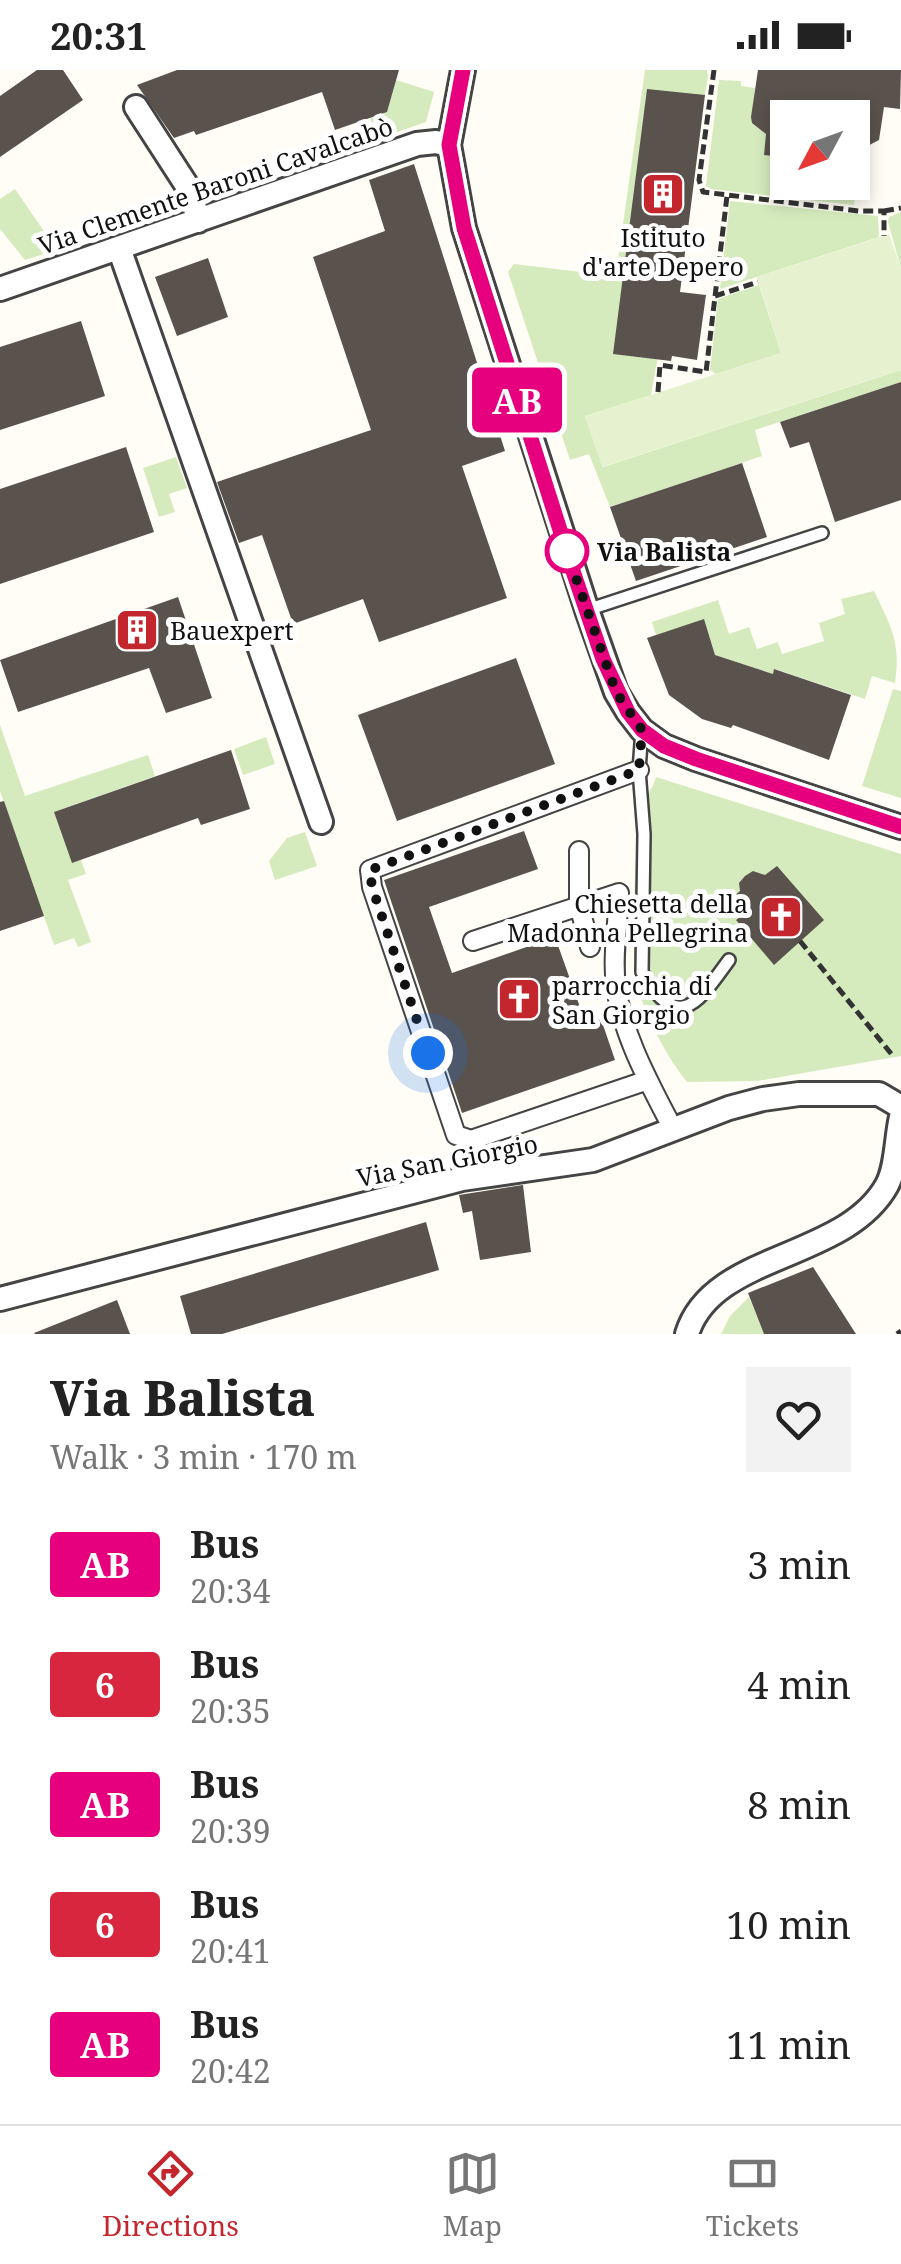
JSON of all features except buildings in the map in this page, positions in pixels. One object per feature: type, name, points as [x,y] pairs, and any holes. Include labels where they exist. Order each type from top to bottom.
[{"type":"street","points":[[463,70],[449,145],[464,228],[616,692],[642,730],[664,746],[901,827]]},
{"type":"street","points":[[136,107],[191,192],[198,221]]},
{"type":"street","name":"Via Clemente Baroni Cavalcabò","points":[[0,289],[417,144],[449,145]]},
{"type":"street","points":[[118,248],[321,822]]},
{"type":"street","points":[[639,770],[562,807],[370,870],[372,887],[456,1135],[470,1140],[648,1080]]},
{"type":"street","points":[[579,851],[579,905],[590,947]]},
{"type":"street","points":[[472,942],[619,893],[617,1014],[674,1131]]},
{"type":"street","name":"Via San Giorgio","points":[[0,1299],[462,1179],[594,1160],[729,1108],[799,1094],[879,1094],[901,1106]]},
{"type":"street","points":[[687,1334],[699,1309],[716,1290],[851,1223],[886,1188],[896,1176],[901,1117]]},
{"type":"lane","points":[[587,610],[822,532]]},
{"type":"lane","points":[[642,730],[642,972],[654,992],[685,1007],[697,1004],[729,960]]},
{"type":"path","points":[[714,70],[700,187],[708,194],[884,212],[901,208]]},
{"type":"path","points":[[658,392],[660,365],[706,372],[727,196]]},
{"type":"path","points":[[884,212],[884,236]]},
{"type":"path","points":[[715,296],[758,282]]},
{"type":"path","points":[[800,941],[892,1056]]},
{"type":"green space","points":[[645,70],[707,70],[708,77],[651,395],[585,416],[603,467],[901,370],[901,382],[755,430],[762,456],[610,507],[589,454],[570,460],[508,272],[514,264],[606,275],[617,266]]},
{"type":"green space","points":[[396,80],[434,92],[426,122],[377,139],[370,118],[387,112]]},
{"type":"green space","points":[[719,80],[741,81],[741,86],[755,88],[752,123],[767,130],[764,155],[770,156],[770,196],[706,186]]},
{"type":"green space","points":[[15,189],[57,250],[25,260],[0,229],[0,199]]},
{"type":"green space","points":[[809,200],[855,200],[854,205]]},
{"type":"green space","points":[[730,201],[878,216],[879,237],[720,289]]},
{"type":"green space","points":[[901,212],[901,268],[888,222],[889,217]]},
{"type":"green space","points":[[889,234],[901,268],[901,370],[602,467],[585,416],[781,353],[757,277]]},
{"type":"green space","points":[[759,285],[781,353],[716,374],[710,370],[718,299]]},
{"type":"green space","points":[[176,457],[187,488],[169,494],[175,512],[159,517],[143,468]]},
{"type":"green space","points":[[874,591],[893,635],[897,669],[895,683],[872,676],[865,699],[775,669],[773,674],[715,655],[704,620],[656,635],[652,622],[718,600],[729,634],[749,627],[757,649],[778,642],[782,654],[824,641],[819,623],[845,614],[841,599]]},
{"type":"green space","points":[[893,689],[901,691],[901,798],[862,786]]},
{"type":"green space","points":[[0,725],[25,796],[148,755],[155,776],[54,812],[72,862],[81,860],[86,874],[68,880],[91,942],[78,947],[74,938],[54,945],[0,791]]},
{"type":"green space","points":[[266,737],[275,764],[243,775],[234,749]]},
{"type":"green space","points":[[656,777],[901,854],[901,1056],[757,1081],[687,1082],[663,1047],[636,980],[638,836],[643,804]]},
{"type":"green space","points":[[305,832],[317,866],[275,880],[269,861],[287,838]]},
{"type":"green space","points":[[749,1297],[764,1334],[721,1334],[730,1316]]},
{"type":"bus line","name":"AB","points":[[463,70],[449,145],[464,228],[538,466],[616,692],[642,730],[664,746],[901,827]]},
{"type":"place","name":"Istituto d'arte Depero","points":[[663,194]]},
{"type":"place","name":"Via Balista","points":[[567,551]]},
{"type":"place","name":"Bauexpert","points":[[137,630]]},
{"type":"place","name":"Chiesetta della Madonna Pellegrina","points":[[781,917]]},
{"type":"place","name":"parrocchia di San Giorgio","points":[[519,999]]},
{"type":"route","points":[[428,1053],[372,887],[370,870],[639,770],[642,730],[616,692],[562,538],[567,551]]}]
